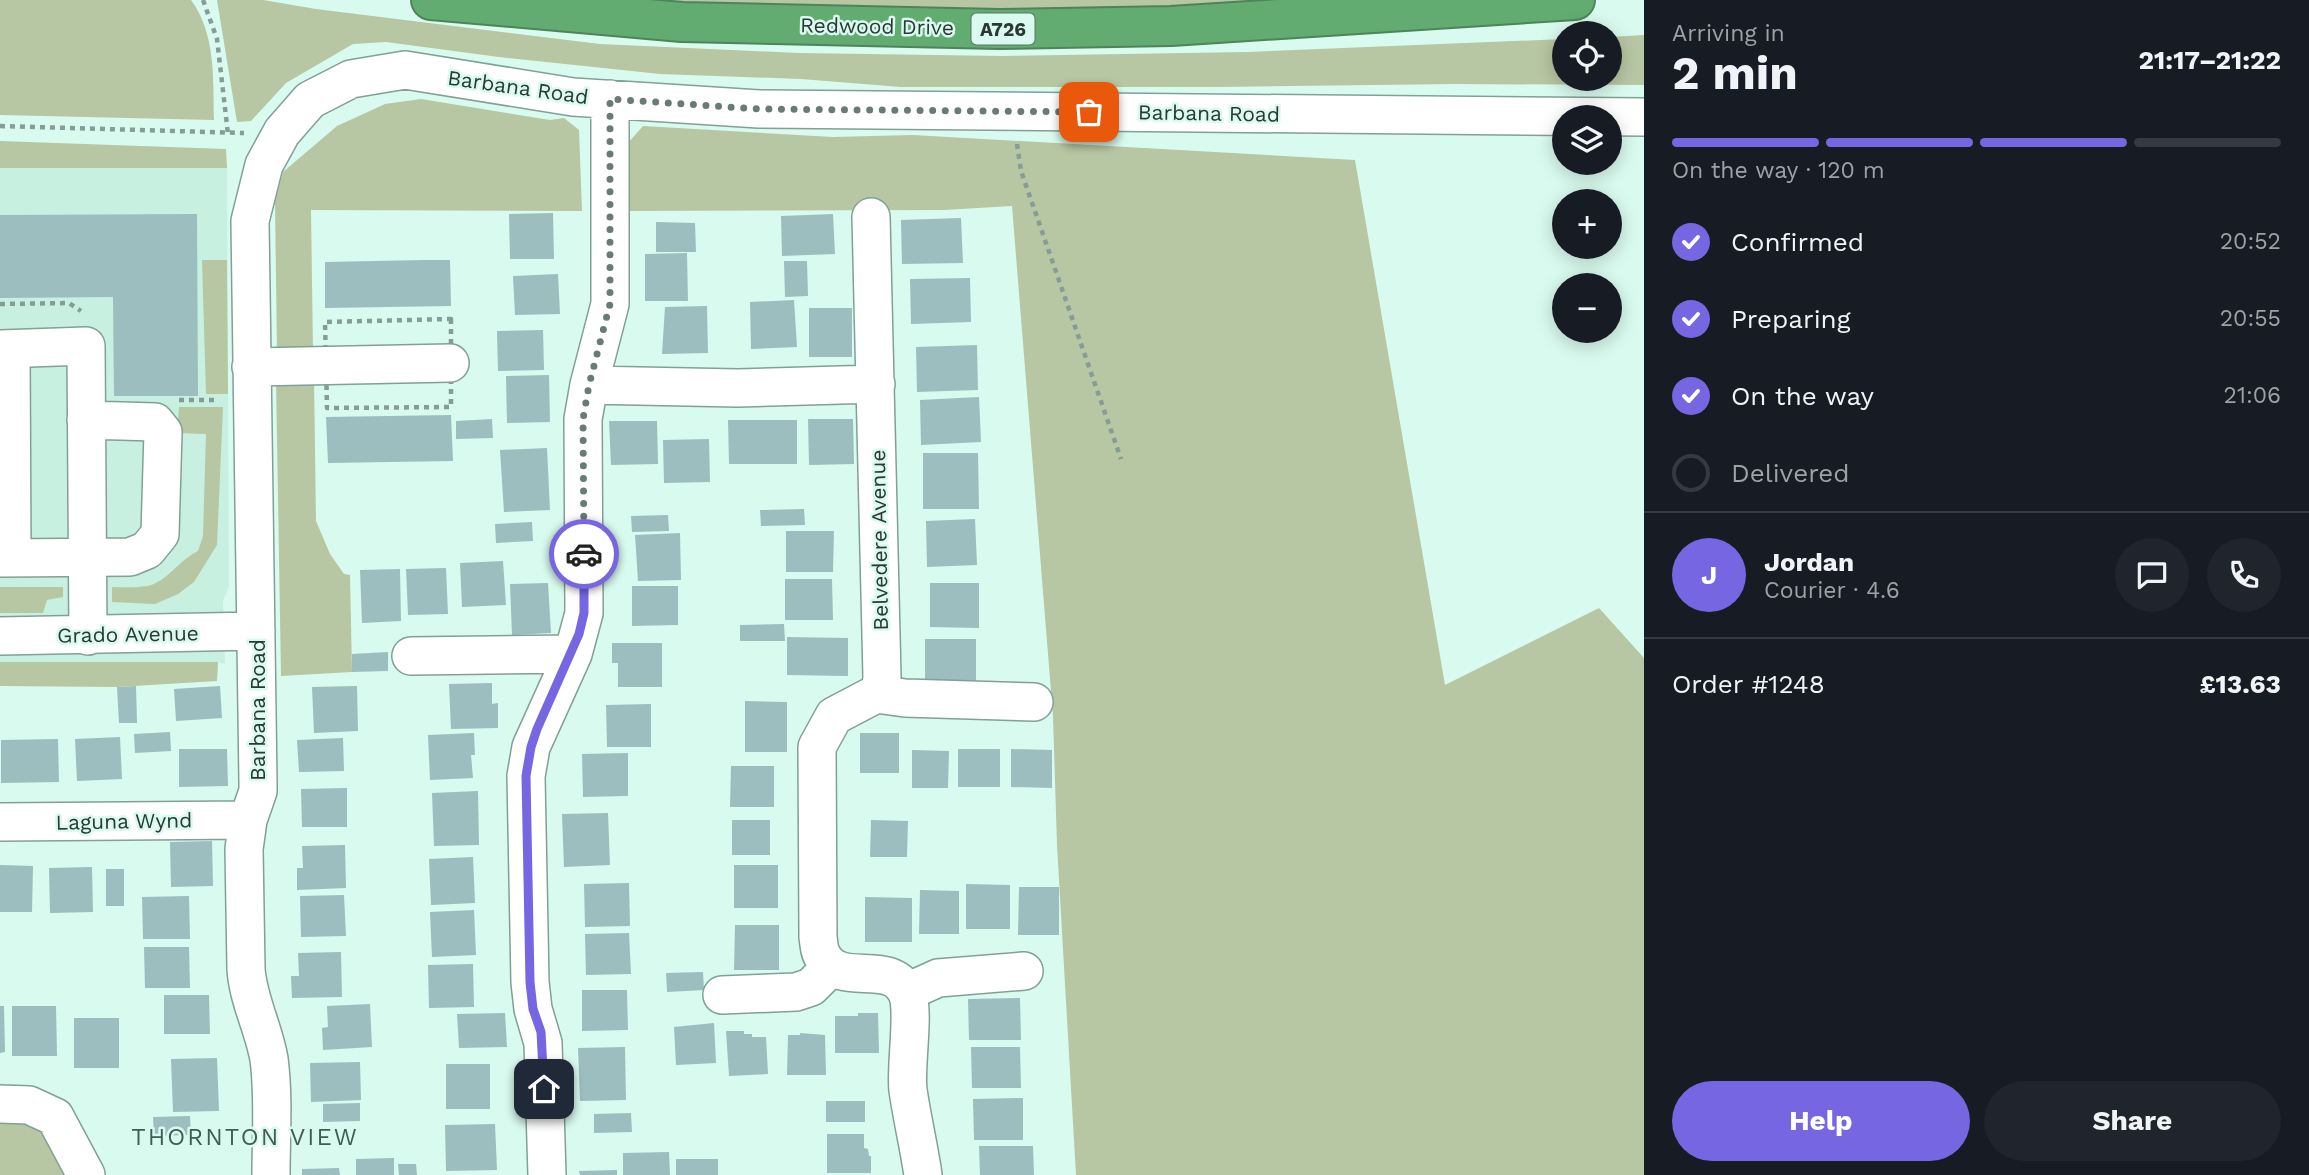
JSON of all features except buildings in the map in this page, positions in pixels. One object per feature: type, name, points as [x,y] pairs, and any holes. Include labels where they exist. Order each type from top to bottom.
[{"type":"highway","name":"Redwood Drive","points":[[431,0],[682,22],[999,29],[1171,26],[1575,0]]},
{"type":"street","name":"Barbana Road","points":[[271,1175],[269,1061],[265,1037],[247,980],[244,849],[248,820],[258,791],[250,221],[264,165],[282,132],[310,100],[351,79],[405,70],[573,97],[759,109],[1644,117]]},
{"type":"street","points":[[547,1175],[542,1043],[533,1009],[530,982],[526,776],[537,729],[573,653],[584,613],[583,419],[610,304],[610,99]]},
{"type":"street","name":"Belvedere Avenue","points":[[871,217],[882,677],[876,694]]},
{"type":"street","points":[[86,420],[155,422],[163,432],[160,534],[147,550],[130,557],[88,557],[6,558],[5,349],[86,346],[86,420],[88,557],[88,636]]},
{"type":"street","points":[[251,367],[450,363]]},
{"type":"street","points":[[589,385],[738,388],[876,384]]},
{"type":"street","name":"Grado Avenue","points":[[0,636],[257,631]]},
{"type":"street","points":[[411,656],[573,653]]},
{"type":"street","points":[[923,1175],[908,1088],[907,992],[887,975],[842,972],[831,967],[821,956],[818,936],[817,747],[834,716],[876,694],[905,698],[1034,702]]},
{"type":"street","name":"Laguna Wynd","points":[[0,822],[248,820]]},
{"type":"street","points":[[722,995],[796,992],[811,987],[831,967]]},
{"type":"street","points":[[907,992],[938,978],[1024,971]]},
{"type":"street","points":[[0,1104],[29,1105],[55,1117],[86,1175]]},
{"type":"path","points":[[203,0],[217,39],[228,134]]},
{"type":"path","points":[[1013,111],[1021,171],[1121,459]]},
{"type":"path","points":[[0,125],[228,134],[282,132]]},
{"type":"shaded area","points":[[0,0],[191,0],[205,27],[212,57],[214,120],[0,115]]},
{"type":"shaded area","points":[[217,0],[263,0],[600,44],[798,53],[1003,56],[1248,52],[1552,39],[1552,85],[1217,87],[901,87],[801,79],[660,74],[386,42],[353,44],[286,83],[251,121],[237,122]]},
{"type":"shaded area","points":[[659,0],[1362,0],[1098,8],[923,9]]},
{"type":"shaded area","points":[[1644,35],[1644,85],[1622,85],[1622,36]]},
{"type":"shaded area","points":[[421,99],[550,120],[564,118],[579,130],[582,211],[311,210],[313,353],[277,353],[275,201],[283,172],[337,126],[385,104]]},
{"type":"shaded area","points":[[643,126],[833,137],[913,135],[1355,160],[1445,685],[1599,608],[1644,658],[1644,1175],[1076,1175],[1057,845],[1053,716],[1012,206],[944,210],[625,211],[628,143]]},
{"type":"shaded area","points":[[0,141],[226,149],[227,168],[0,168]]},
{"type":"shaded area","points":[[0,168],[227,168],[229,586],[223,601],[225,664],[218,662],[217,681],[0,686]]},
{"type":"shaded area","points":[[202,260],[227,260],[228,394],[206,394]]},
{"type":"shaded area","points":[[314,378],[316,521],[330,554],[344,574],[350,575],[352,672],[281,676],[276,379]]},
{"type":"shaded area","points":[[179,407],[223,407],[217,545],[194,582],[178,594],[155,604],[112,602],[112,587],[154,584],[198,551],[203,536],[206,434],[177,433]]},
{"type":"shaded area","points":[[0,587],[63,587],[63,597],[47,600],[43,613],[0,613]]},
{"type":"shaded area","points":[[0,662],[218,662],[217,681],[117,687],[0,686]]},
{"type":"shaded area","points":[[0,1119],[13,1119],[42,1129],[68,1175],[0,1175]]},
{"type":"way so far","points":[[584,554],[583,419],[610,304],[610,99],[759,109],[1089,112]]},
{"type":"district","name":"THORNTON VIEW","points":[[245,1137]]},
{"type":"route","points":[[544,1089],[541,1032],[533,1009],[530,982],[526,776],[537,729],[573,653],[579,634],[584,613],[584,554]]}]
